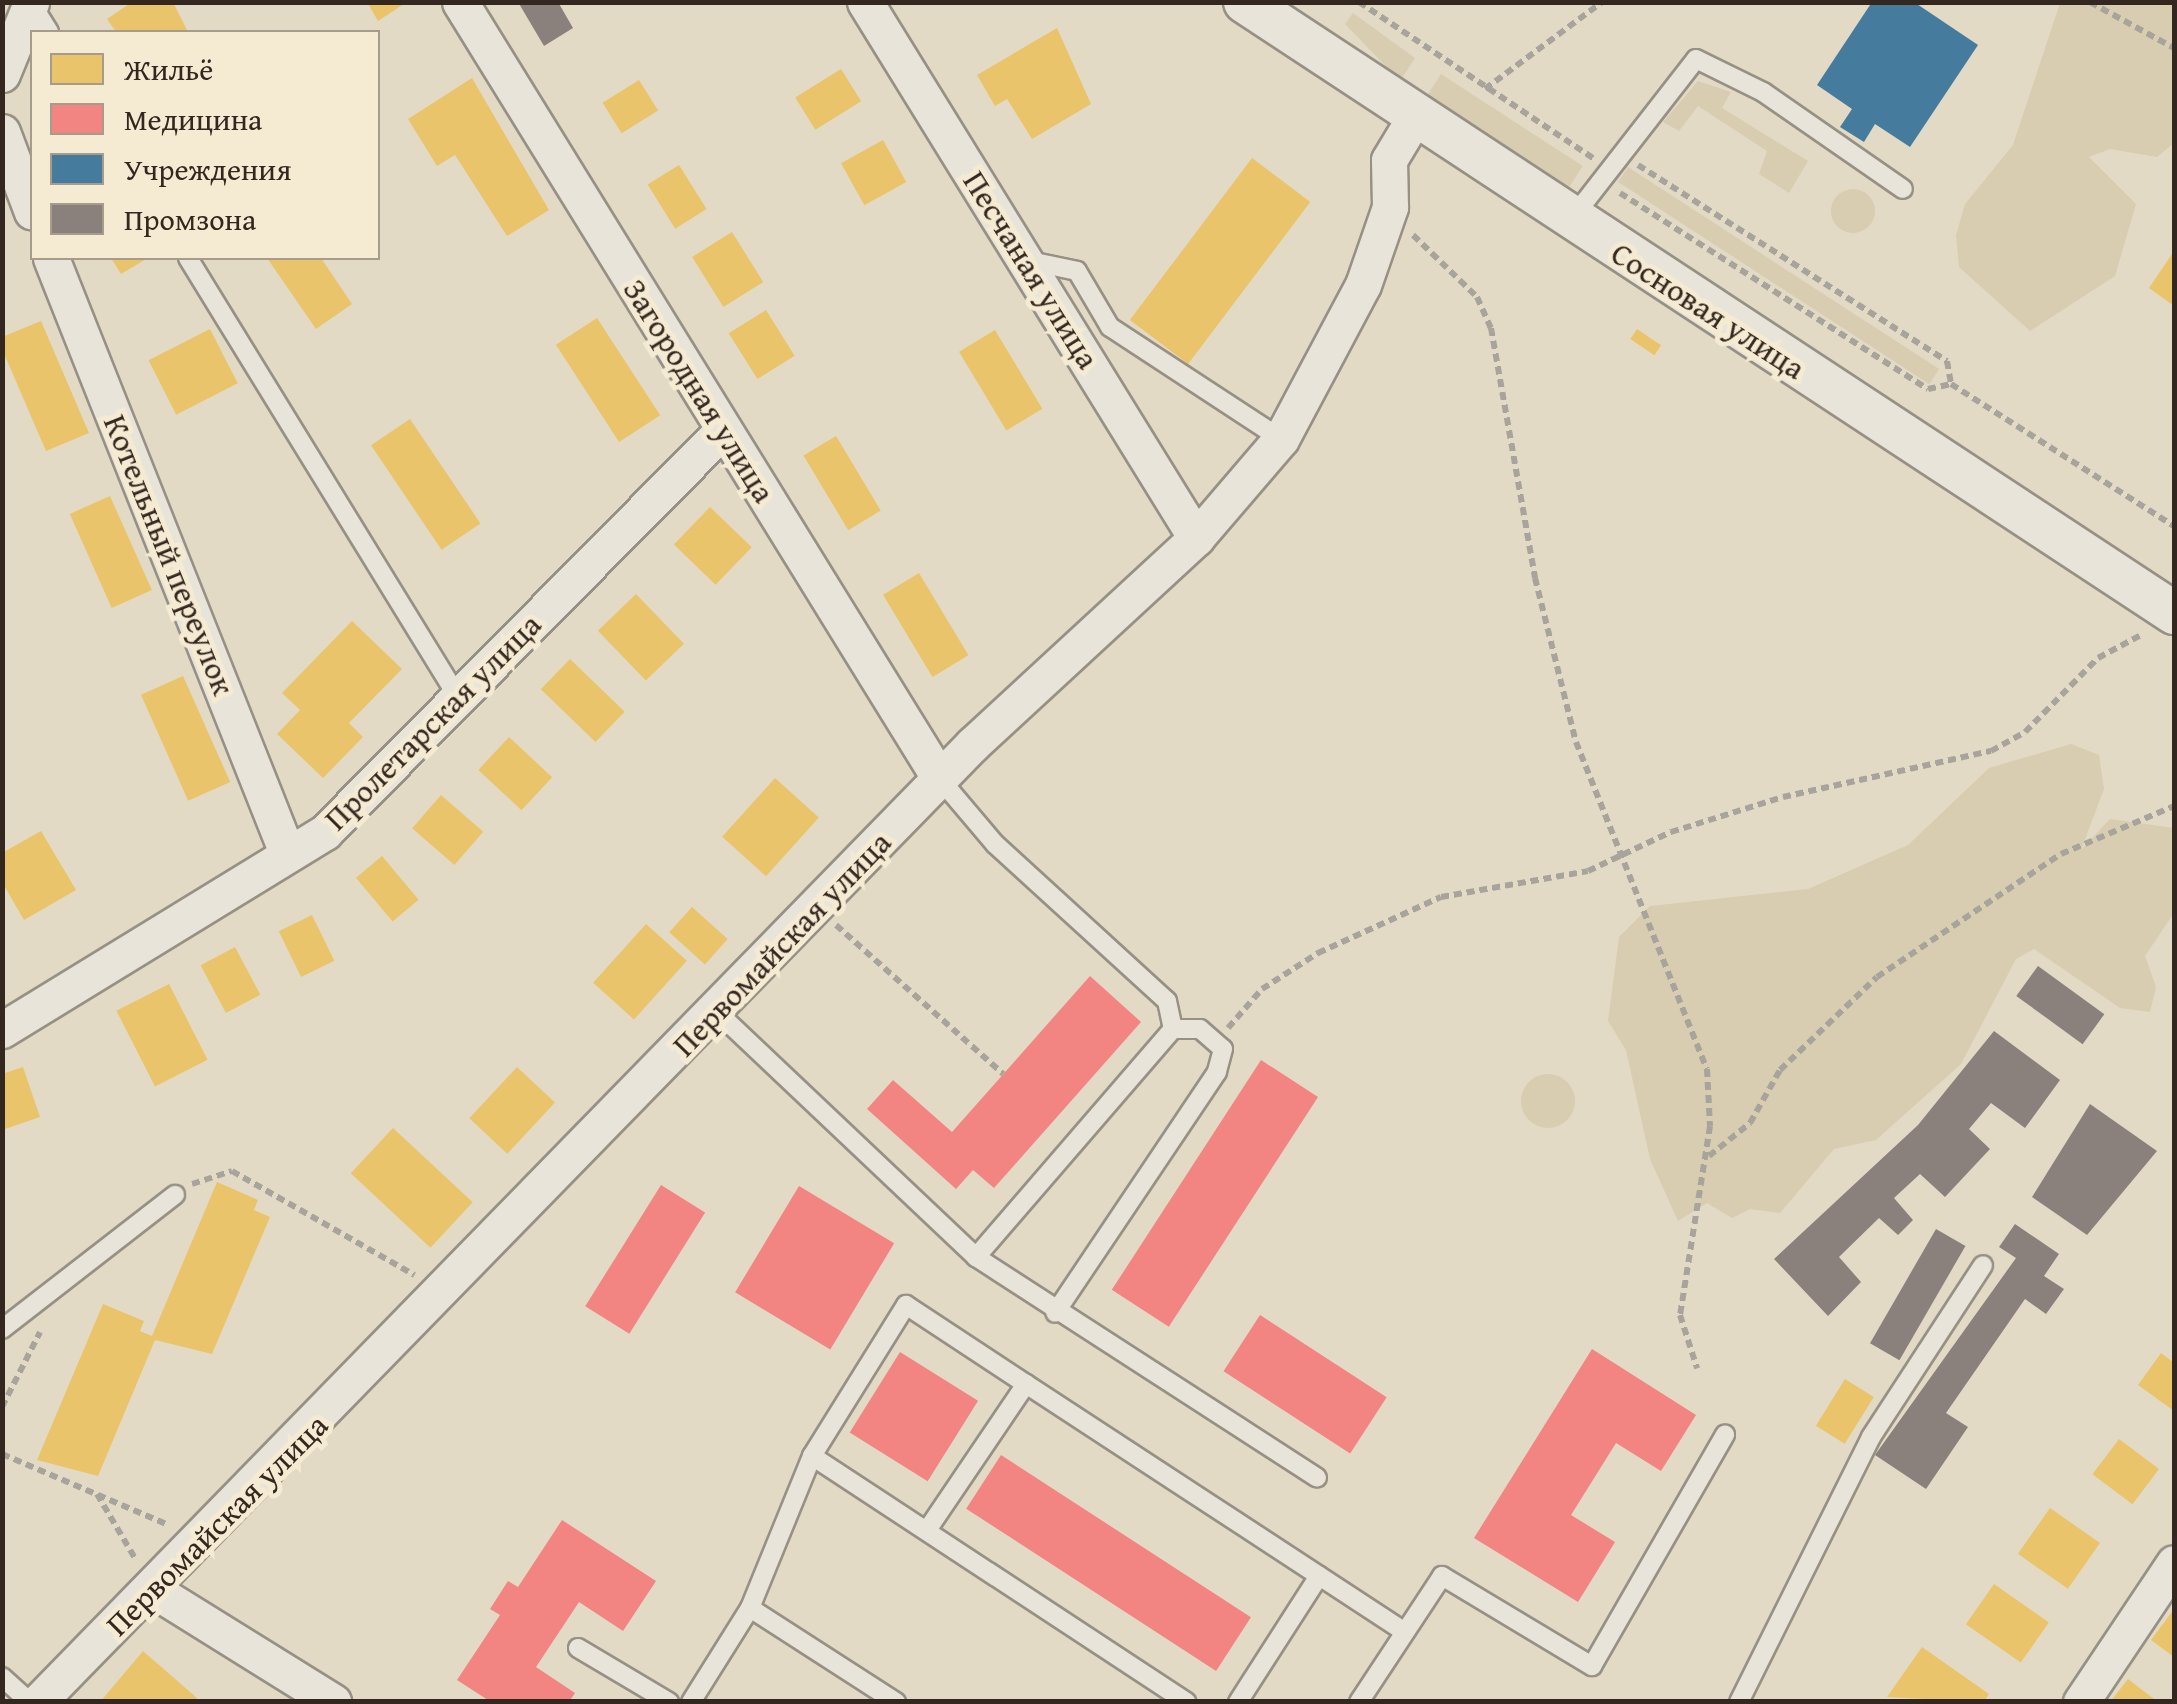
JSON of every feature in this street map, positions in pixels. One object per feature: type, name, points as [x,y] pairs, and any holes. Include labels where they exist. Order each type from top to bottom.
[{"type":"street","name":"Загородная улица","points":[[460,2],[940,778]]},
{"type":"street","name":"Песчаная улица","points":[[865,2],[1196,538]]},
{"type":"street","name":"Сосновая улица","points":[[1245,2],[1413,120],[2162,622]]},
{"type":"street","points":[[2,74],[32,3]]},
{"type":"street","name":"Первомайская улица","points":[[38,1702],[155,1591],[940,778],[1196,538],[1281,439],[1363,285],[1390,207],[1390,160],[1413,120]]},
{"type":"street","points":[[2,132],[30,207]]},
{"type":"street","name":"Котельный переулок","points":[[51,260],[287,853]]},
{"type":"street","name":"Пролетарская улица","points":[[2,1030],[325,832],[723,430]]},
{"type":"street","points":[[2081,1702],[2174,1563]]},
{"type":"street","points":[[155,1591],[333,1702]]},
{"type":"lane","points":[[32,3],[48,30]]},
{"type":"lane","points":[[1570,222],[1696,59],[1903,189]]},
{"type":"lane","points":[[189,260],[459,699]]},
{"type":"lane","points":[[1026,260],[1077,271],[1110,327],[1281,439]]},
{"type":"lane","points":[[940,778],[995,844],[1166,1002],[1173,1028]]},
{"type":"lane","points":[[716,1012],[976,1258],[1055,1313],[1317,1478]]},
{"type":"lane","points":[[976,1258],[1173,1028],[1191,1026],[1219,1042],[1217,1072],[1055,1313]]},
{"type":"lane","points":[[2,1329],[175,1195]]},
{"type":"lane","points":[[1739,1702],[1871,1436],[1983,1265]]},
{"type":"lane","points":[[691,1702],[750,1608],[812,1456],[906,1305],[1403,1631]]},
{"type":"lane","points":[[927,1530],[1026,1384]]},
{"type":"lane","points":[[1359,1702],[1442,1576],[1592,1666],[1725,1434]]},
{"type":"lane","points":[[812,1456],[1186,1702]]},
{"type":"lane","points":[[1238,1702],[1319,1576]]},
{"type":"lane","points":[[750,1608],[896,1702]]},
{"type":"lane","points":[[578,1648],[669,1702]]},
{"type":"lane","points":[[2,1677],[30,1702]]},
{"type":"path","points":[[1359,2],[1485,90],[1609,167],[1947,361],[1951,384]]},
{"type":"path","points":[[1485,90],[1602,2]]},
{"type":"path","points":[[2090,2],[2174,48]]},
{"type":"path","points":[[1609,167],[1928,389],[1951,384],[2174,526]]},
{"type":"path","points":[[1390,207],[1477,297],[1491,328],[1535,578],[1576,742],[1621,862],[1650,913],[1706,1069],[1706,1160],[1680,1315],[1697,1368]]},
{"type":"path","points":[[1219,1042],[1262,988],[1318,952],[1442,898],[1621,862],[1670,832],[1783,798],[1992,751],[2025,732],[2098,658],[2162,622]]},
{"type":"path","points":[[1706,1160],[1750,1123],[1780,1070],[1877,977],[2061,854],[2174,806]]},
{"type":"path","points":[[818,908],[1002,1074]]},
{"type":"path","points":[[175,1195],[210,1172],[232,1172],[445,1292]]},
{"type":"path","points":[[2,1407],[46,1321]]},
{"type":"path","points":[[2,1454],[204,1540]]},
{"type":"path","points":[[96,1494],[155,1591]]},
{"type":"shaded area","points":[[2060,3],[2174,3],[2174,143],[2157,157],[2110,149],[2089,157],[2136,204],[2115,276],[2030,331],[1959,267],[1956,235],[1965,204],[2013,145]]},
{"type":"shaded area","points":[[1353,13],[1415,58],[1400,81],[1345,24]]},
{"type":"shaded area","points":[[1441,74],[1583,166],[1566,191],[1425,99]]},
{"type":"shaded area","points":[[1698,81],[1731,92],[1722,108],[1808,161],[1789,193],[1759,174],[1767,151],[1698,106],[1679,131],[1663,122]]},
{"type":"shaded area","points":[[1628,167],[1939,369],[1929,384],[1618,182]]},
{"type":"shaded area","points":[[1853,189],[1868,196],[1875,211],[1868,226],[1853,233],[1838,226],[1831,211],[1838,196]]},
{"type":"shaded area","points":[[2071,744],[2099,755],[2104,789],[2081,850],[2110,819],[2174,828],[2174,913],[2145,956],[2156,987],[2150,1012],[2120,1008],[2034,949],[2016,959],[1961,1064],[1876,1140],[1834,1149],[1780,1213],[1750,1209],[1732,1218],[1707,1203],[1678,1221],[1650,1159],[1626,1050],[1608,1021],[1619,937],[1650,906],[1808,889],[1908,845],[1989,768]]},
{"type":"shaded area","points":[[1548,1074],[1567,1082],[1575,1101],[1567,1120],[1548,1128],[1529,1120],[1521,1101],[1529,1082]]},
{"type":"building: Жильё","points":[[132,2],[173,2],[187,30],[115,30],[107,19]]},
{"type":"building: Жильё","points":[[367,2],[407,2],[378,21]]},
{"type":"building: Жильё","points":[[1057,28],[1091,104],[1032,139],[1007,99],[995,106],[977,75]]},
{"type":"building: Жильё","points":[[841,69],[861,101],[815,130],[795,98]]},
{"type":"building: Жильё","points":[[472,78],[549,210],[507,236],[455,155],[437,166],[408,119]]},
{"type":"building: Жильё","points":[[639,80],[658,111],[622,133],[603,103]]},
{"type":"building: Жильё","points":[[883,140],[906,182],[864,205],[841,163]]},
{"type":"building: Жильё","points":[[1252,158],[1310,202],[1188,364],[1130,320]]},
{"type":"building: Жильё","points":[[679,165],[707,209],[675,229],[648,185]]},
{"type":"building: Жильё","points":[[732,232],[763,282],[723,307],[692,257]]},
{"type":"building: Жильё","points":[[2174,251],[2174,306],[2149,288]]},
{"type":"building: Жильё","points":[[112,260],[145,260],[121,274]]},
{"type":"building: Жильё","points":[[268,260],[322,260],[352,304],[316,329]]},
{"type":"building: Жильё","points":[[766,310],[795,356],[757,379],[729,333]]},
{"type":"building: Жильё","points":[[597,318],[660,415],[619,442],[556,345]]},
{"type":"building: Жильё","points":[[41,321],[89,433],[46,451],[2,349],[2,337]]},
{"type":"building: Жильё","points":[[210,329],[238,383],[176,415],[149,360]]},
{"type":"building: Жильё","points":[[1637,329],[1661,345],[1654,355],[1630,339]]},
{"type":"building: Жильё","points":[[995,330],[1042,409],[1006,430],[959,352]]},
{"type":"building: Жильё","points":[[410,419],[480,523],[441,550],[371,445]]},
{"type":"building: Жильё","points":[[836,436],[881,511],[848,530],[803,456]]},
{"type":"building: Жильё","points":[[110,496],[152,590],[112,608],[70,514]]},
{"type":"building: Жильё","points":[[710,507],[752,547],[716,585],[674,544]]},
{"type":"building: Жильё","points":[[919,573],[968,655],[932,677],[883,595]]},
{"type":"building: Жильё","points":[[636,594],[684,644],[646,680],[598,631]]},
{"type":"building: Жильё","points":[[352,621],[402,669],[349,723],[363,737],[323,778],[277,734],[300,710],[282,693]]},
{"type":"building: Жильё","points":[[570,659],[625,712],[595,742],[541,689]]},
{"type":"building: Жильё","points":[[183,676],[230,782],[188,801],[141,695]]},
{"type":"building: Жильё","points":[[509,737],[552,777],[521,810],[478,770]]},
{"type":"building: Жильё","points":[[775,778],[819,817],[766,876],[722,837]]},
{"type":"building: Жильё","points":[[441,795],[483,832],[454,865],[412,828]]},
{"type":"building: Жильё","points":[[41,831],[76,890],[24,920],[2,882],[2,853]]},
{"type":"building: Жильё","points":[[382,856],[419,900],[393,922],[356,878]]},
{"type":"building: Жильё","points":[[692,907],[728,939],[705,964],[669,932]]},
{"type":"building: Жильё","points":[[312,915],[334,961],[301,977],[279,931]]},
{"type":"building: Жильё","points":[[646,924],[687,961],[634,1020],[593,983]]},
{"type":"building: Жильё","points":[[235,947],[260,995],[226,1013],[201,965]]},
{"type":"building: Жильё","points":[[169,984],[208,1060],[155,1087],[116,1011]]},
{"type":"building: Жильё","points":[[23,1067],[40,1117],[2,1130],[2,1074]]},
{"type":"building: Жильё","points":[[517,1067],[555,1102],[507,1154],[469,1118]]},
{"type":"building: Жильё","points":[[393,1128],[473,1202],[430,1248],[351,1173]]},
{"type":"building: Жильё","points":[[217,1182],[258,1200],[254,1210],[270,1217],[212,1354],[155,1340],[98,1476],[37,1460],[103,1304],[144,1321],[140,1331],[152,1336]]},
{"type":"building: Жильё","points":[[2161,1353],[2174,1363],[2174,1411],[2138,1385]]},
{"type":"building: Жильё","points":[[1845,1379],[1874,1397],[1845,1444],[1816,1426]]},
{"type":"building: Жильё","points":[[2119,1439],[2159,1469],[2132,1504],[2093,1474]]},
{"type":"building: Жильё","points":[[2050,1508],[2100,1543],[2068,1589],[2018,1554]]},
{"type":"building: Жильё","points":[[1994,1584],[2049,1622],[2021,1663],[1966,1624]]},
{"type":"building: Жильё","points":[[2174,1609],[2174,1657],[2151,1640]]},
{"type":"building: Жильё","points":[[1922,1647],[1989,1694],[1984,1702],[1887,1697]]},
{"type":"building: Жильё","points":[[143,1651],[197,1698],[194,1702],[100,1702]]},
{"type":"building: Жильё","points":[[2128,1679],[2158,1702],[2110,1702]]},
{"type":"building: Медицина","points":[[1090,976],[1141,1022],[994,1188],[973,1170],[956,1189],[867,1109],[893,1080],[952,1132]]},
{"type":"building: Медицина","points":[[1261,1060],[1318,1097],[1169,1327],[1112,1290]]},
{"type":"building: Медицина","points":[[661,1185],[705,1213],[629,1334],[585,1306]]},
{"type":"building: Медицина","points":[[799,1186],[894,1243],[830,1349],[735,1292]]},
{"type":"building: Медицина","points":[[1260,1315],[1387,1397],[1350,1453],[1224,1371]]},
{"type":"building: Медицина","points":[[1592,1349],[1696,1415],[1661,1471],[1616,1443],[1571,1515],[1615,1542],[1578,1602],[1474,1538]]},
{"type":"building: Медицина","points":[[900,1352],[978,1401],[928,1481],[850,1433]]},
{"type":"building: Медицина","points":[[1001,1455],[1251,1617],[1216,1671],[966,1509]]},
{"type":"building: Медицина","points":[[562,1520],[656,1581],[623,1631],[579,1602],[536,1667],[575,1693],[569,1702],[491,1702],[457,1680],[500,1615],[490,1609],[508,1581],[518,1587]]},
{"type":"building: Учреждения","points":[[1872,2],[1914,2],[1978,45],[1910,147],[1875,124],[1864,142],[1840,127],[1852,109],[1817,85]]},
{"type":"building: Промзона","points":[[518,2],[558,2],[573,28],[544,46]]},
{"type":"building: Промзона","points":[[2038,966],[2104,1014],[2083,1044],[2016,996]]},
{"type":"building: Промзона","points":[[1994,1031],[2060,1080],[2025,1128],[1991,1103],[1969,1129],[1990,1149],[1945,1197],[1920,1174],[1894,1198],[1913,1220],[1898,1235],[1879,1218],[1839,1257],[1861,1282],[1828,1316],[1774,1259],[1918,1125]]},
{"type":"building: Промзона","points":[[2090,1104],[2157,1151],[2087,1235],[2032,1197]]},
{"type":"building: Промзона","points":[[2015,1224],[2059,1254],[2044,1276],[2064,1289],[2046,1314],[2025,1299],[1946,1413],[1968,1427],[1926,1489],[1875,1455],[2016,1258],[1999,1247]]},
{"type":"building: Промзона","points":[[1936,1229],[1965,1246],[1899,1360],[1870,1343]]}]
